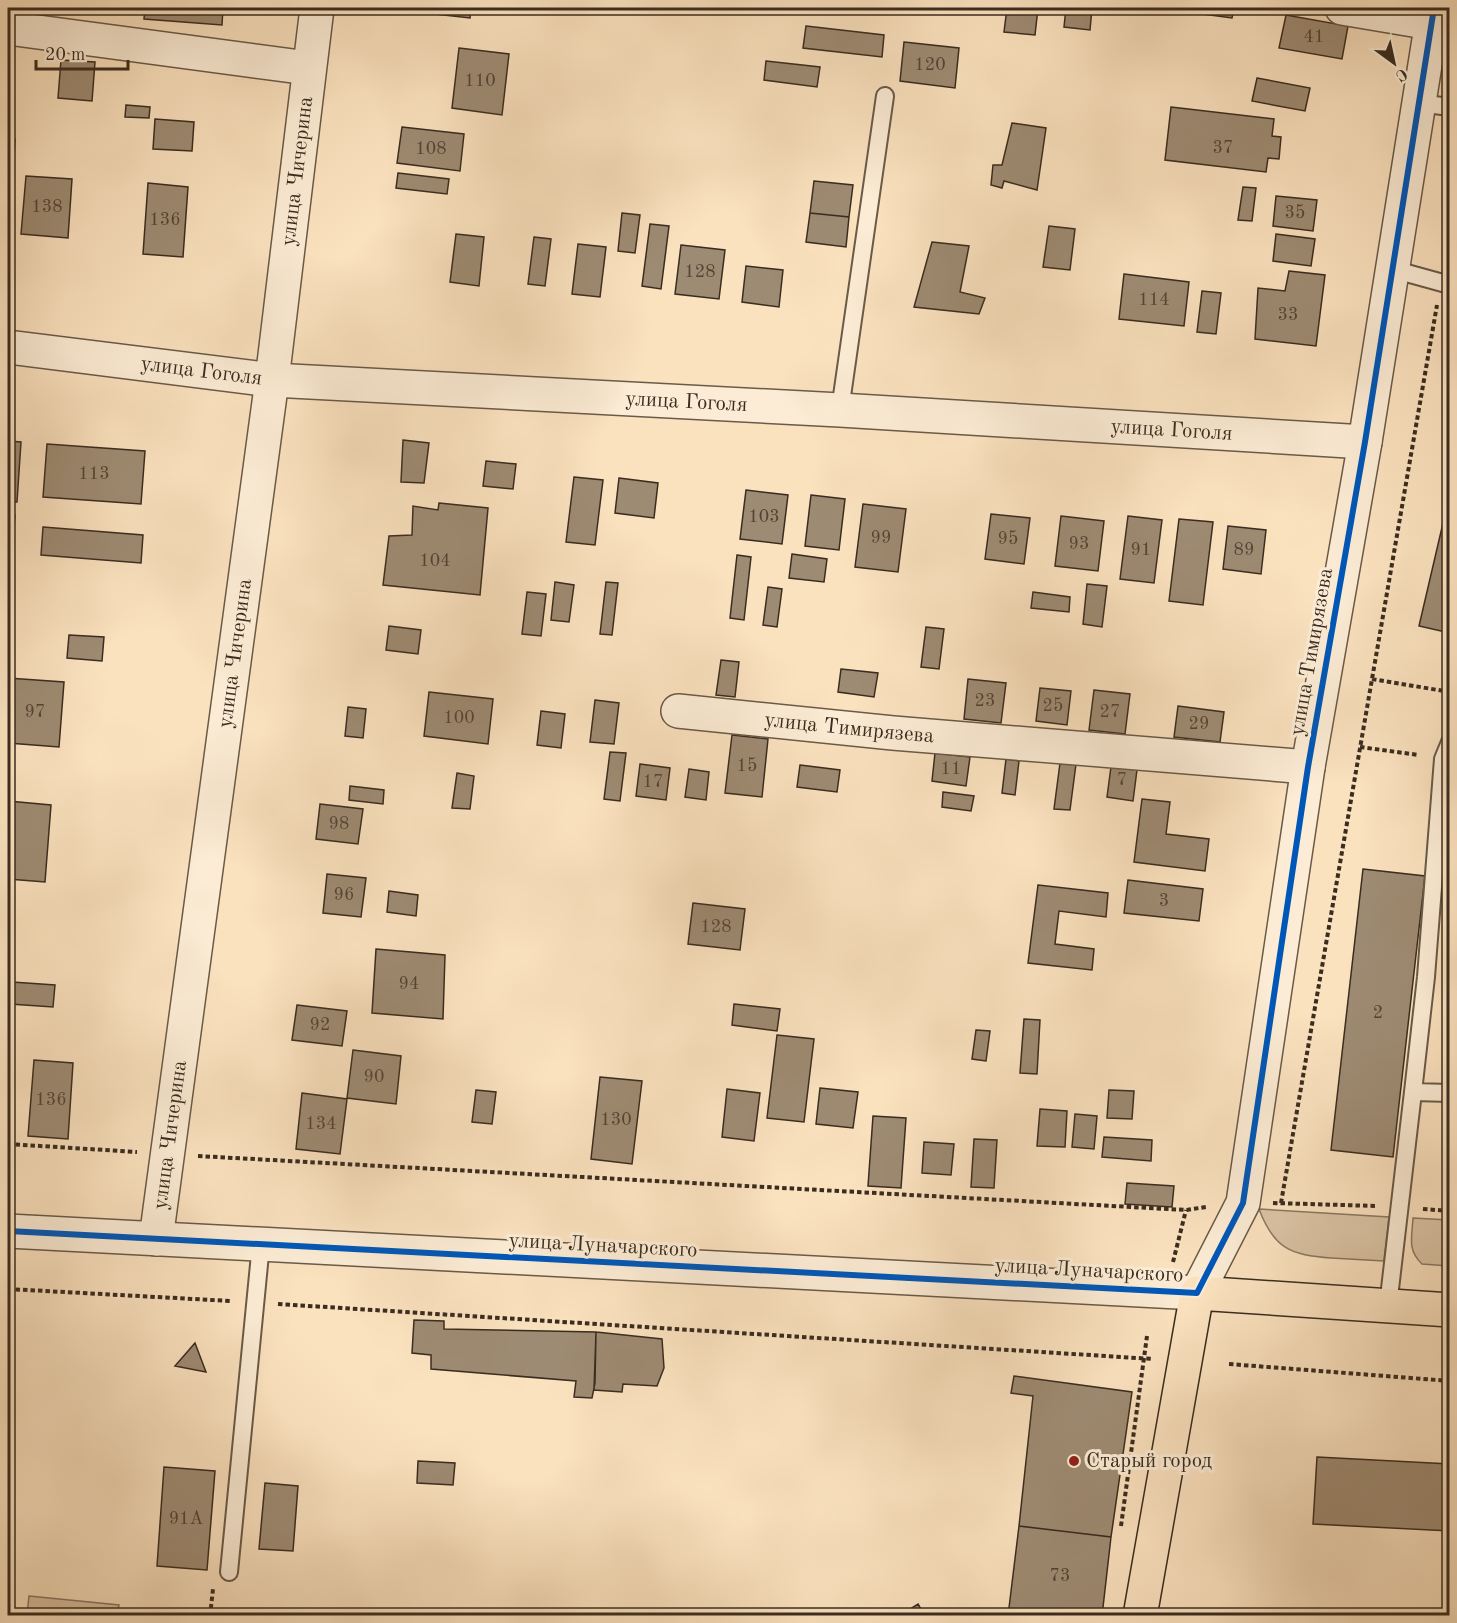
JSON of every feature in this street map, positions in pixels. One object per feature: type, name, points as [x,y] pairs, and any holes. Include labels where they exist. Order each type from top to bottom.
[{"type":"main road","name":"улица Луначарского","points":[[1197,1293],[1449,1310]]},
{"type":"main road","points":[[1140,1616],[1197,1293]]},
{"type":"street","name":"улица Чичерина","points":[[156,1239],[272,381],[317,8]]},
{"type":"street","name":"улица Тимирязева","points":[[1197,1293],[1243,1203],[1308,767],[1365,441],[1392,269],[1434,105],[1432,15],[1342,8]]},
{"type":"street","name":"улица Чичерина","points":[[8,28],[308,68]]},
{"type":"street","name":"улица Гоголя","points":[[8,347],[272,381],[840,410],[1365,441]]},
{"type":"street","name":"улица Тимирязева","points":[[678,711],[893,733],[1308,767]]},
{"type":"street","name":"улица Луначарского","points":[[8,1231],[1197,1293]]},
{"type":"lane","points":[[840,410],[885,96]]},
{"type":"lane","points":[[1392,269],[1445,284]]},
{"type":"lane","points":[[1389,1306],[1426,977],[1443,759],[1449,742]]},
{"type":"lane","points":[[1413,1092],[1449,1093]]},
{"type":"lane","points":[[229,1572],[261,1244]]},
{"type":"path","points":[[1281,1203],[1372,679],[1445,284],[1449,231]]},
{"type":"path","points":[[1372,679],[1449,692]]},
{"type":"path","points":[[1360,747],[1443,759]]},
{"type":"path","points":[[8,1144],[1186,1210],[1243,1203],[1281,1203],[1449,1211]]},
{"type":"path","points":[[1172,1268],[1186,1210]]},
{"type":"path","points":[[8,1289],[1155,1359]]},
{"type":"path","points":[[1120,1534],[1147,1336]]},
{"type":"path","points":[[1229,1364],[1449,1381]]},
{"type":"shaded area","points":[[1259,1209],[1389,1217],[1384,1261],[1317,1257],[1295,1252],[1278,1241],[1271,1233]]},
{"type":"shaded area","points":[[1413,1218],[1449,1220],[1449,1266],[1422,1264],[1417,1259],[1412,1248]]},
{"type":"shaded area","points":[[29,1596],[119,1605],[117,1615],[27,1615]]},
{"type":"building","points":[[145,8],[223,8],[222,25],[144,19]]},
{"type":"building","points":[[417,8],[471,8],[470,18],[417,12]]},
{"type":"building","points":[[1007,8],[1038,8],[1035,35],[1004,32]]},
{"type":"building","points":[[1066,8],[1092,8],[1090,30],[1064,27]]},
{"type":"building","points":[[1188,8],[1234,8],[1232,18],[1188,12]]},
{"type":"building","points":[[1286,15],[1348,26],[1342,59],[1279,48]]},
{"type":"building","points":[[806,26],[884,35],[882,57],[803,48]]},
{"type":"building","points":[[904,42],[959,48],[955,88],[900,81]]},
{"type":"building","points":[[459,48],[509,54],[502,115],[452,108]]},
{"type":"building","points":[[61,60],[95,62],[92,101],[58,98]]},
{"type":"building","points":[[766,61],[820,67],[817,87],[764,80]]},
{"type":"building","points":[[1257,78],[1310,88],[1305,111],[1252,101]]},
{"type":"building","points":[[126,105],[150,107],[149,118],[125,117]]},
{"type":"building","points":[[1171,107],[1274,119],[1272,136],[1281,137],[1279,159],[1268,158],[1266,172],[1165,160]]},
{"type":"building","points":[[155,119],[194,122],[192,151],[153,149]]},
{"type":"building","points":[[1012,123],[1046,128],[1037,190],[1004,181],[1002,188],[991,185],[993,165],[1002,165]]},
{"type":"building","points":[[402,127],[464,134],[460,171],[397,163]]},
{"type":"building","points":[[8,138],[15,139],[14,159],[8,158]]},
{"type":"building","points":[[398,173],[449,179],[447,194],[396,188]]},
{"type":"building","points":[[26,176],[72,179],[68,238],[21,234]]},
{"type":"building","points":[[814,181],[853,185],[849,217],[810,213]]},
{"type":"building","points":[[148,183],[188,187],[183,257],[143,254]]},
{"type":"building","points":[[1243,187],[1256,188],[1252,221],[1238,220]]},
{"type":"building","points":[[1276,196],[1317,200],[1313,231],[1273,226]]},
{"type":"building","points":[[622,213],[640,215],[635,253],[618,251]]},
{"type":"building","points":[[810,213],[849,217],[846,247],[806,242]]},
{"type":"building","points":[[650,224],[669,226],[661,289],[642,286]]},
{"type":"building","points":[[1049,226],[1075,229],[1070,270],[1043,267]]},
{"type":"building","points":[[456,234],[484,237],[479,286],[450,282]]},
{"type":"building","points":[[1276,234],[1315,239],[1311,266],[1273,261]]},
{"type":"building","points":[[534,237],[551,239],[545,286],[528,284]]},
{"type":"building","points":[[932,242],[969,246],[960,292],[985,298],[979,314],[914,307]]},
{"type":"building","points":[[578,244],[606,247],[600,297],[572,294]]},
{"type":"building","points":[[681,245],[725,250],[719,299],[675,294]]},
{"type":"building","points":[[746,266],[783,270],[779,307],[742,302]]},
{"type":"building","points":[[1289,271],[1325,275],[1316,346],[1255,339],[1258,288],[1285,291]]},
{"type":"building","points":[[1124,274],[1189,282],[1184,326],[1119,319]]},
{"type":"building","points":[[1202,291],[1221,293],[1216,334],[1197,332]]},
{"type":"building","points":[[403,440],[429,443],[424,483],[401,482]]},
{"type":"building","points":[[8,441],[21,442],[17,502],[8,502]]},
{"type":"building","points":[[47,444],[145,451],[141,504],[43,497]]},
{"type":"building","points":[[486,461],[516,464],[513,489],[483,486]]},
{"type":"building","points":[[574,477],[603,480],[595,545],[566,542]]},
{"type":"building","points":[[619,478],[658,483],[654,518],[615,513]]},
{"type":"building","points":[[746,490],[788,495],[782,544],[740,539]]},
{"type":"building","points":[[1450,493],[1450,633],[1419,626]]},
{"type":"building","points":[[811,495],[845,499],[839,550],[805,546]]},
{"type":"building","points":[[439,503],[488,508],[480,595],[383,585],[389,536],[412,535],[413,506],[438,510]]},
{"type":"building","points":[[863,504],[906,509],[898,572],[855,567]]},
{"type":"building","points":[[8,514],[15,515],[11,560],[8,560]]},
{"type":"building","points":[[991,514],[1030,518],[1024,564],[985,559]]},
{"type":"building","points":[[1061,516],[1104,521],[1098,571],[1055,566]]},
{"type":"building","points":[[1128,516],[1162,520],[1154,583],[1120,579]]},
{"type":"building","points":[[1179,519],[1213,522],[1203,605],[1169,601]]},
{"type":"building","points":[[1228,526],[1266,530],[1261,574],[1223,569]]},
{"type":"building","points":[[43,527],[143,535],[141,563],[41,555]]},
{"type":"building","points":[[792,554],[827,559],[824,582],[789,578]]},
{"type":"building","points":[[737,555],[751,557],[744,620],[730,618]]},
{"type":"building","points":[[555,582],[574,585],[569,622],[551,620]]},
{"type":"building","points":[[606,582],[618,583],[612,635],[600,634]]},
{"type":"building","points":[[1087,584],[1107,586],[1102,627],[1083,624]]},
{"type":"building","points":[[768,587],[782,589],[777,627],[763,625]]},
{"type":"building","points":[[527,592],[546,594],[541,636],[522,634]]},
{"type":"building","points":[[1033,592],[1070,597],[1069,612],[1031,608]]},
{"type":"building","points":[[389,626],[421,630],[418,654],[386,650]]},
{"type":"building","points":[[926,627],[944,629],[939,669],[921,667]]},
{"type":"building","points":[[69,635],[104,637],[102,661],[67,658]]},
{"type":"building","points":[[721,660],[739,662],[735,697],[716,695]]},
{"type":"building","points":[[841,669],[878,673],[874,697],[838,692]]},
{"type":"building","points":[[8,678],[64,682],[59,747],[8,743]]},
{"type":"building","points":[[968,679],[1006,683],[1001,723],[964,719]]},
{"type":"building","points":[[1040,688],[1071,691],[1067,725],[1036,721]]},
{"type":"building","points":[[1094,690],[1130,694],[1125,734],[1089,730]]},
{"type":"building","points":[[429,692],[493,699],[488,744],[424,736]]},
{"type":"building","points":[[595,700],[619,703],[614,744],[590,742]]},
{"type":"building","points":[[1178,706],[1224,712],[1220,742],[1174,737]]},
{"type":"building","points":[[348,707],[366,709],[363,738],[345,736]]},
{"type":"building","points":[[541,711],[565,714],[561,748],[537,745]]},
{"type":"building","points":[[732,735],[768,739],[762,797],[725,793]]},
{"type":"building","points":[[610,752],[626,753],[620,801],[604,799]]},
{"type":"building","points":[[935,753],[970,757],[966,786],[932,781]]},
{"type":"building","points":[[1006,759],[1019,761],[1015,795],[1002,793]]},
{"type":"building","points":[[1112,759],[1138,762],[1133,801],[1107,797]]},
{"type":"building","points":[[1060,763],[1076,764],[1070,810],[1054,809]]},
{"type":"building","points":[[640,764],[670,768],[666,800],[636,796]]},
{"type":"building","points":[[800,765],[840,770],[837,792],[797,787]]},
{"type":"building","points":[[689,769],[709,772],[706,800],[685,797]]},
{"type":"building","points":[[457,773],[474,776],[470,809],[452,808]]},
{"type":"building","points":[[350,786],[384,790],[383,804],[349,800]]},
{"type":"building","points":[[943,792],[974,796],[971,811],[942,807]]},
{"type":"building","points":[[1142,799],[1170,802],[1166,834],[1209,839],[1205,871],[1134,862]]},
{"type":"building","points":[[8,801],[51,805],[45,882],[8,879]]},
{"type":"building","points":[[320,804],[363,809],[358,844],[316,839]]},
{"type":"building","points":[[1363,869],[1425,876],[1393,1157],[1331,1150]]},
{"type":"building","points":[[327,874],[366,878],[361,917],[323,913]]},
{"type":"building","points":[[1128,880],[1203,889],[1199,921],[1124,913]]},
{"type":"building","points":[[1038,885],[1108,893],[1106,917],[1059,911],[1055,944],[1094,949],[1092,970],[1028,963]]},
{"type":"building","points":[[389,891],[418,895],[416,916],[387,912]]},
{"type":"building","points":[[693,903],[745,909],[740,950],[688,944]]},
{"type":"building","points":[[376,949],[445,955],[443,1019],[372,1013]]},
{"type":"building","points":[[12,982],[55,985],[53,1007],[10,1004]]},
{"type":"building","points":[[734,1004],[780,1009],[777,1031],[732,1025]]},
{"type":"building","points":[[297,1005],[347,1011],[342,1046],[292,1040]]},
{"type":"building","points":[[1024,1019],[1040,1020],[1037,1074],[1020,1073]]},
{"type":"building","points":[[976,1030],[990,1031],[986,1061],[972,1059]]},
{"type":"building","points":[[777,1035],[814,1039],[804,1122],[767,1118]]},
{"type":"building","points":[[353,1050],[401,1056],[396,1104],[347,1098]]},
{"type":"building","points":[[34,1060],[73,1063],[68,1139],[28,1136]]},
{"type":"building","points":[[600,1077],[642,1081],[632,1164],[591,1159]]},
{"type":"building","points":[[820,1088],[858,1092],[853,1128],[816,1124]]},
{"type":"building","points":[[727,1089],[760,1093],[754,1141],[722,1137]]},
{"type":"building","points":[[476,1090],[496,1092],[492,1124],[472,1122]]},
{"type":"building","points":[[1109,1090],[1134,1091],[1132,1119],[1107,1118]]},
{"type":"building","points":[[302,1093],[347,1099],[340,1154],[296,1149]]},
{"type":"building","points":[[1040,1109],[1067,1111],[1065,1147],[1037,1146]]},
{"type":"building","points":[[1075,1114],[1097,1116],[1094,1149],[1072,1147]]},
{"type":"building","points":[[873,1116],[906,1118],[901,1188],[868,1186]]},
{"type":"building","points":[[1104,1137],[1152,1140],[1151,1161],[1102,1157]]},
{"type":"building","points":[[974,1139],[997,1140],[994,1188],[971,1187]]},
{"type":"building","points":[[924,1142],[954,1144],[951,1175],[922,1173]]},
{"type":"building","points":[[1127,1183],[1174,1186],[1172,1207],[1125,1204]]},
{"type":"building","points":[[414,1320],[444,1321],[444,1329],[596,1332],[595,1383],[592,1398],[574,1397],[576,1381],[431,1369],[431,1355],[412,1353]]},
{"type":"building","points":[[596,1332],[662,1339],[664,1368],[657,1386],[623,1384],[622,1392],[594,1390]]},
{"type":"building","points":[[195,1343],[206,1372],[175,1366]]},
{"type":"building","name":"Старый город","points":[[1014,1376],[1132,1392],[1111,1537],[1019,1526],[1033,1396],[1011,1393]]},
{"type":"building","points":[[1317,1457],[1450,1464],[1450,1531],[1313,1524]]},
{"type":"building","points":[[418,1461],[455,1463],[453,1485],[417,1483]]},
{"type":"building","points":[[164,1467],[215,1471],[207,1570],[157,1566]]},
{"type":"building","points":[[265,1483],[298,1486],[293,1551],[259,1549]]},
{"type":"building","points":[[1019,1526],[1111,1537],[1102,1616],[1008,1616]]},
{"type":"building","points":[[918,1604],[925,1616],[899,1616]]},
{"type":"cycle path","points":[[8,1231],[1197,1293],[1243,1203],[1308,767],[1365,442],[1434,8]]},
{"type":"place","name":"Старый город","points":[[1074,1461]]}]
